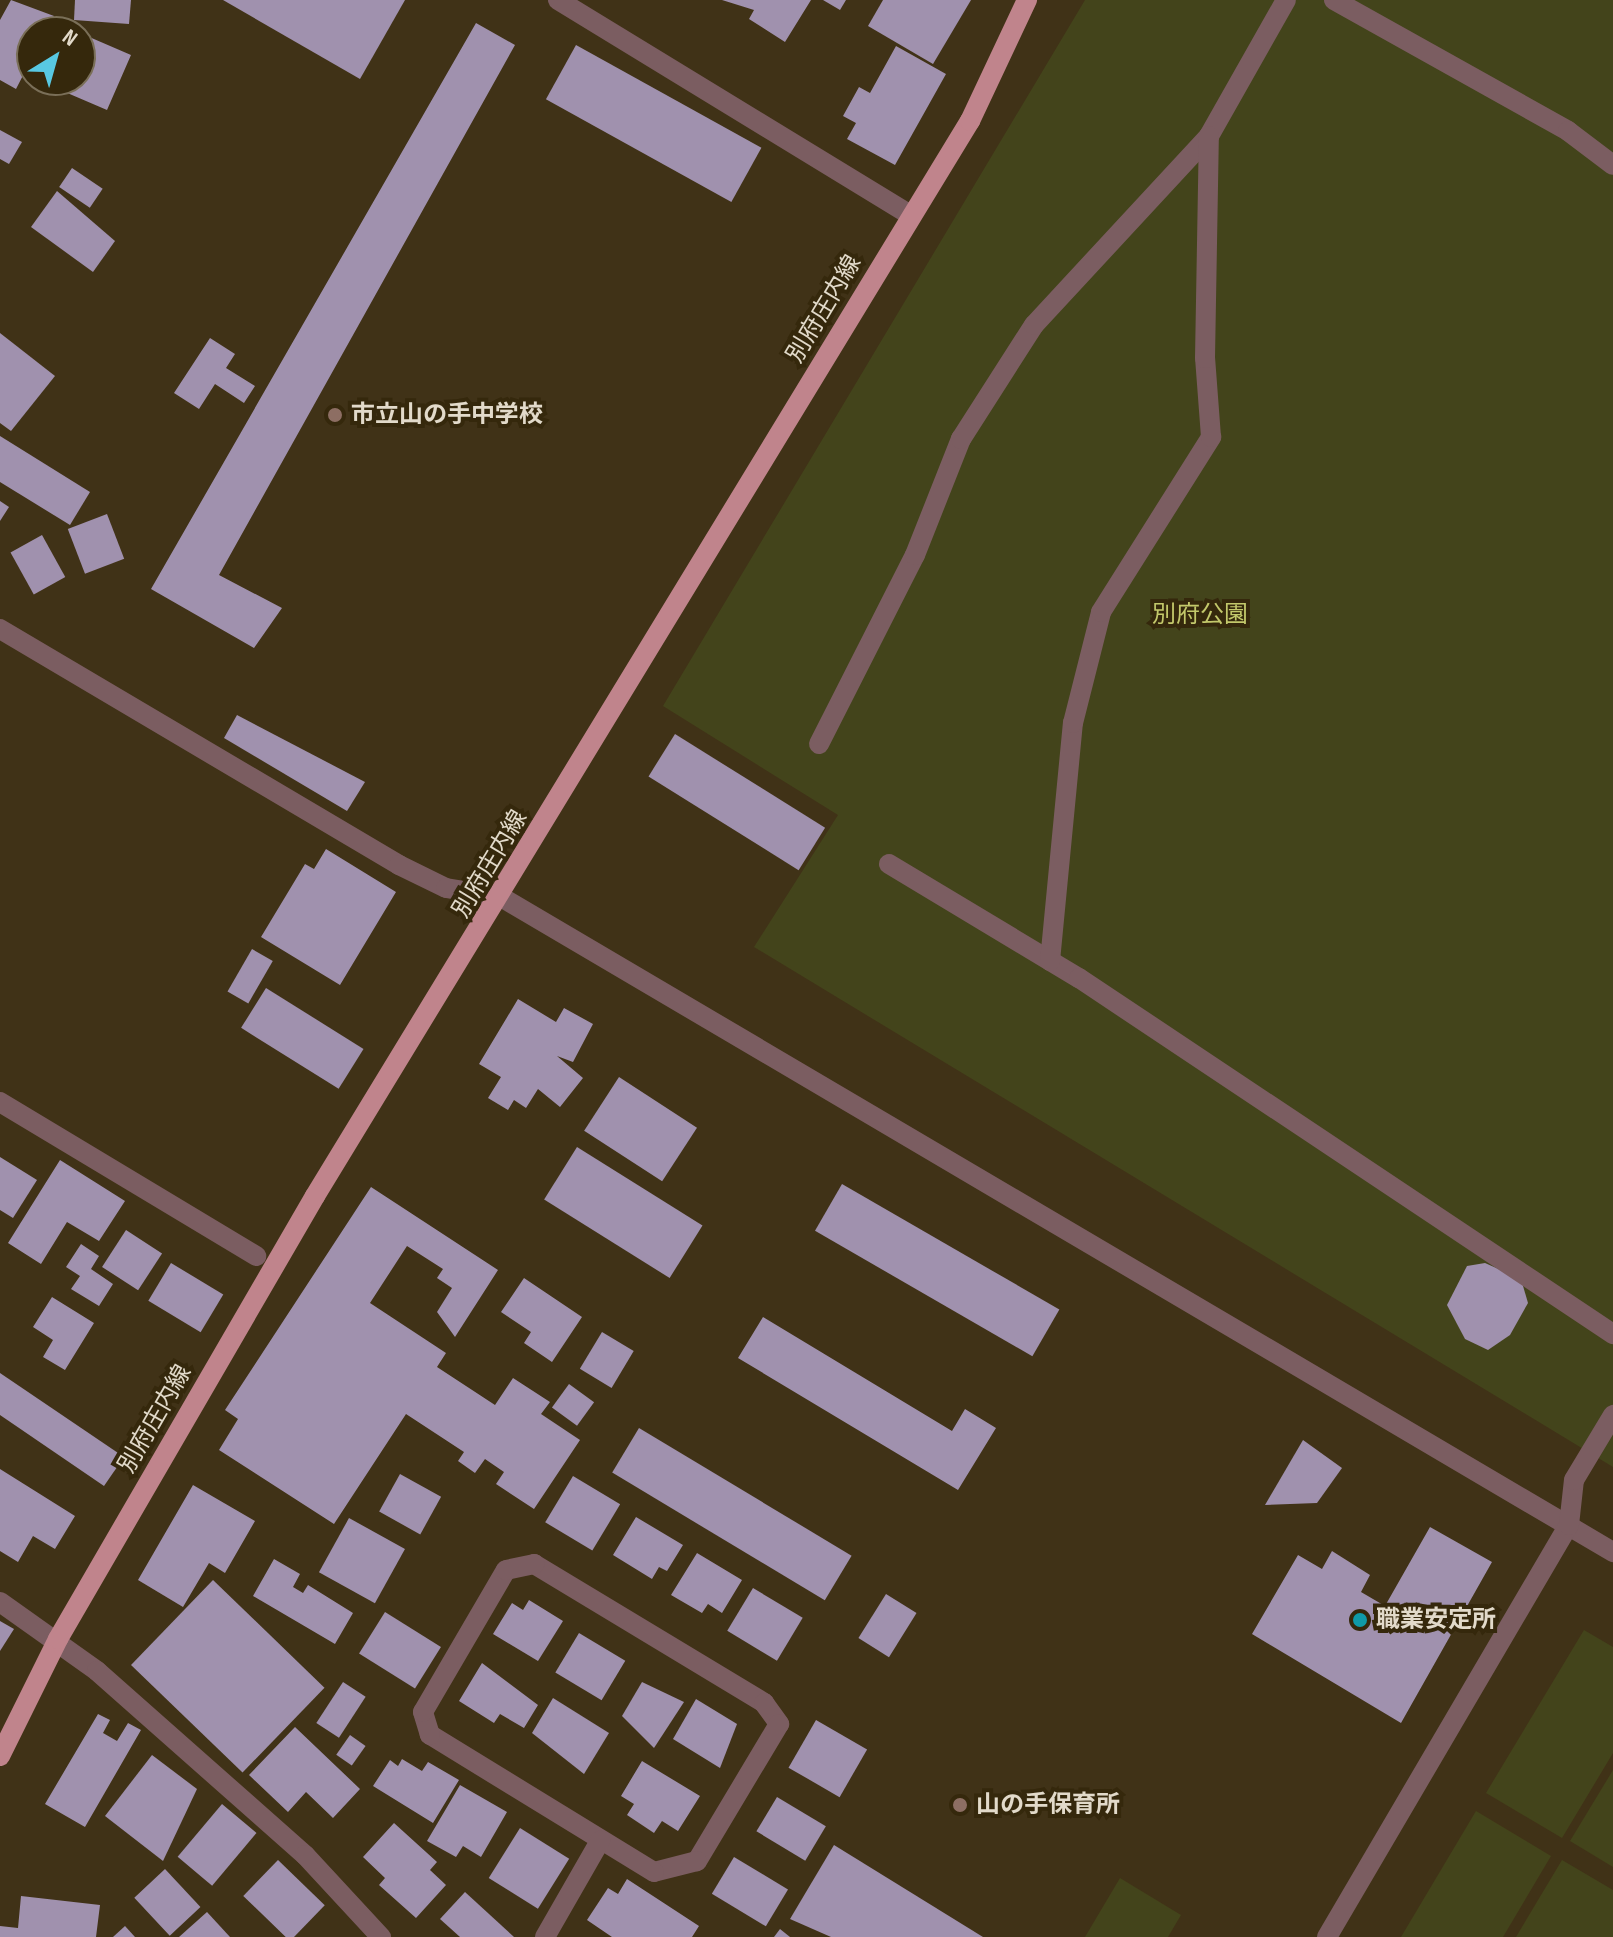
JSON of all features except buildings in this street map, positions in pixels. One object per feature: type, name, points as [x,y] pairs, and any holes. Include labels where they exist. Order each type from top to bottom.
[{"type":"main road","name":"別府庄内線","points":[[0,1756],[58,1639],[315,1196],[501,897],[910,215],[988,91],[1027,0]]},
{"type":"street","points":[[558,0],[910,215]]},
{"type":"street","points":[[819,744],[915,555],[961,439],[1034,325],[1209,136],[1286,0]]},
{"type":"street","points":[[1334,0],[1568,131],[1613,165]]},
{"type":"street","points":[[1050,961],[1073,723],[1101,612],[1211,437],[1205,358],[1209,136]]},
{"type":"street","points":[[0,629],[399,865],[446,888],[501,897],[1613,1552]]},
{"type":"street","points":[[889,864],[1050,961],[1613,1334]]},
{"type":"street","points":[[0,1102],[256,1256]]},
{"type":"street","points":[[1327,1937],[1569,1525],[1574,1480],[1613,1415]]},
{"type":"street","points":[[534,1564],[764,1703],[779,1724],[697,1861],[654,1872],[600,1841],[430,1735],[423,1712],[506,1570],[534,1564]]},
{"type":"street","points":[[0,1602],[58,1639],[305,1855],[381,1937]]},
{"type":"street","points":[[545,1937],[600,1841]]},
{"type":"green space","name":"別府公園","points":[[1085,0],[1613,0],[1613,1467],[754,947],[838,815],[663,706]]},
{"type":"green space","points":[[1584,1630],[1613,1647],[1613,1753],[1562,1838],[1486,1793]]},
{"type":"green space","points":[[1613,1770],[1613,1867],[1570,1841]]},
{"type":"green space","points":[[1476,1811],[1551,1856],[1503,1937],[1401,1937]]},
{"type":"green space","points":[[1562,1860],[1613,1890],[1613,1937],[1516,1937]]},
{"type":"green space","points":[[1120,1878],[1181,1915],[1168,1937],[1085,1937]]},
{"type":"place","name":"市立山の手中学校","points":[[335,415]]},
{"type":"place","name":"職業安定所","points":[[1360,1620]]},
{"type":"place","name":"山の手保育所","points":[[960,1805]]}]
